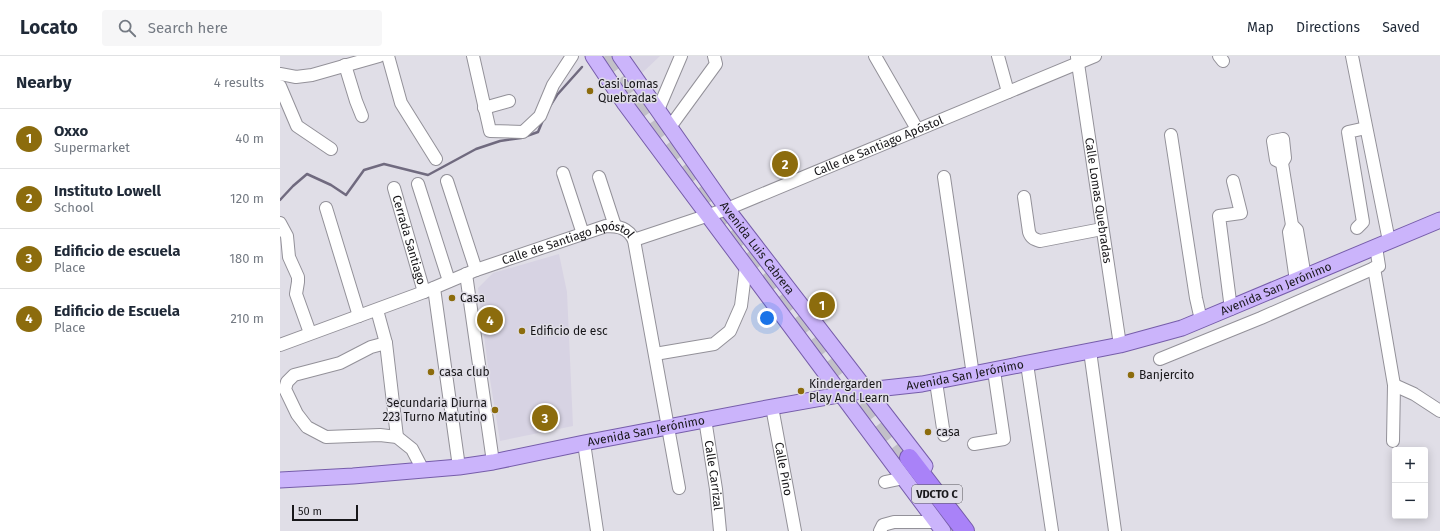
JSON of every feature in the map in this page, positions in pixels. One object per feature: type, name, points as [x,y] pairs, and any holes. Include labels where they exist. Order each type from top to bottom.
[{"type":"highway","name":"VDCTO C","points":[[905,467],[943,528]]},
{"type":"highway","name":"VDCTO C","points":[[905,467],[965,531]]},
{"type":"main road","name":"Avenida Luis Cabrera","points":[[593,56],[625,104],[876,441],[905,467]]},
{"type":"main road","name":"Avenida Luis Cabrera","points":[[620,56],[727,209],[849,366],[974,531]]},
{"type":"main road","name":"Avenida San Jerónimo","points":[[280,480],[459,467],[493,462],[705,419],[841,394],[936,382],[1120,345],[1182,328],[1440,220]]},
{"type":"main road","points":[[829,378],[841,375],[849,366]]},
{"type":"main road","points":[[876,441],[884,432],[895,427]]},
{"type":"street","points":[[280,74],[296,77],[312,75],[379,56]]},
{"type":"street","points":[[388,56],[401,103],[436,159]]},
{"type":"street","points":[[473,56],[490,131],[523,132],[540,116],[553,85],[572,56]]},
{"type":"street","points":[[658,110],[681,56]]},
{"type":"street","points":[[670,127],[716,64],[714,56]]},
{"type":"street","points":[[875,56],[917,129]]},
{"type":"street","points":[[998,56],[1008,92]]},
{"type":"street","name":"Calle de Santiago Apóstol","points":[[280,345],[377,310],[471,272],[606,226],[623,228],[630,233],[634,240],[727,209],[1008,92],[1077,60],[1095,56]]},
{"type":"street","points":[[1352,56],[1366,128],[1383,244],[1377,267],[1394,385],[1392,441]]},
{"type":"street","name":"Calle Lomas Quebradas","points":[[1077,60],[1120,345]]},
{"type":"street","points":[[345,65],[362,116]]},
{"type":"street","points":[[280,86],[297,126],[331,149]]},
{"type":"street","points":[[484,108],[508,101]]},
{"type":"street","points":[[1357,228],[1363,222],[1348,132],[1366,128]]},
{"type":"street","points":[[1171,134],[1196,298],[1201,320]]},
{"type":"street","points":[[1282,163],[1292,225],[1297,230],[1300,279]]},
{"type":"street","points":[[563,173],[583,234]]},
{"type":"street","points":[[599,177],[615,226]]},
{"type":"street","points":[[944,177],[973,375]]},
{"type":"street","points":[[447,181],[471,272],[493,462]]},
{"type":"street","points":[[1231,308],[1219,216],[1241,213],[1233,181]]},
{"type":"street","points":[[418,184],[449,281]]},
{"type":"street","name":"Cerrada Santiago","points":[[394,188],[429,290],[459,467]]},
{"type":"street","points":[[1024,197],[1030,237],[1035,240],[1040,241],[1102,229]]},
{"type":"street","points":[[326,208],[359,316]]},
{"type":"street","points":[[280,223],[286,236],[289,257],[298,277],[296,294],[310,333]]},
{"type":"street","points":[[634,240],[679,488]]},
{"type":"street","points":[[655,354],[714,344],[730,331],[741,306],[746,266]]},
{"type":"street","points":[[1160,359],[1261,318],[1377,267]]},
{"type":"street","points":[[377,310],[386,343],[397,437]]},
{"type":"street","points":[[386,343],[371,347],[340,363],[294,375],[287,382],[285,389],[297,414],[307,427],[326,437],[380,435],[397,437],[412,449],[423,470]]},
{"type":"street","points":[[1090,351],[1115,531]]},
{"type":"street","points":[[1027,364],[1052,531]]},
{"type":"street","points":[[974,444],[1004,439],[994,371]]},
{"type":"street","points":[[936,382],[944,435]]},
{"type":"street","points":[[1394,385],[1414,394],[1440,411]]},
{"type":"street","name":"Calle Pino","points":[[772,407],[795,531]]},
{"type":"street","name":"Calle Carrizal","points":[[705,419],[716,489],[720,531]]},
{"type":"street","points":[[584,443],[597,531]]},
{"type":"street","points":[[885,482],[905,467]]},
{"type":"street","points":[[880,531],[883,525],[894,522],[943,528]]},
{"type":"shaded area","points":[[628,56],[660,56],[642,73]]},
{"type":"shaded area","points":[[559,254],[567,292],[573,426],[500,441],[488,367],[478,288],[493,273]]},
{"type":"waterway","points":[[550,106],[557,95],[582,67]]},
{"type":"waterway","points":[[280,200],[307,174],[331,185],[346,195],[364,170],[384,164],[428,175],[476,149],[500,141],[521,138],[538,132],[543,120]]},
{"type":"tunnel","points":[[605,56],[657,131],[909,458]]},
{"type":"place","name":"Casi Lomas Quebradas","points":[[590,91]]},
{"type":"place","name":"Instituto Lowell","points":[[785,164]]},
{"type":"place","name":"Casa","points":[[452,298]]},
{"type":"place","name":"Oxxo","points":[[822,305]]},
{"type":"place","name":"Edificio de Escuela","points":[[490,320]]},
{"type":"place","name":"Edificio de esc","points":[[522,331]]},
{"type":"place","name":"casa club","points":[[431,372]]},
{"type":"place","name":"Banjercito","points":[[1131,375]]},
{"type":"place","name":"Kindergarden Play And Learn","points":[[801,391]]},
{"type":"place","name":"Secundaria Diurna 223 Turno Matutino","points":[[495,410]]},
{"type":"place","name":"Edificio de escuela","points":[[545,418]]},
{"type":"place","name":"casa","points":[[928,432]]}]
